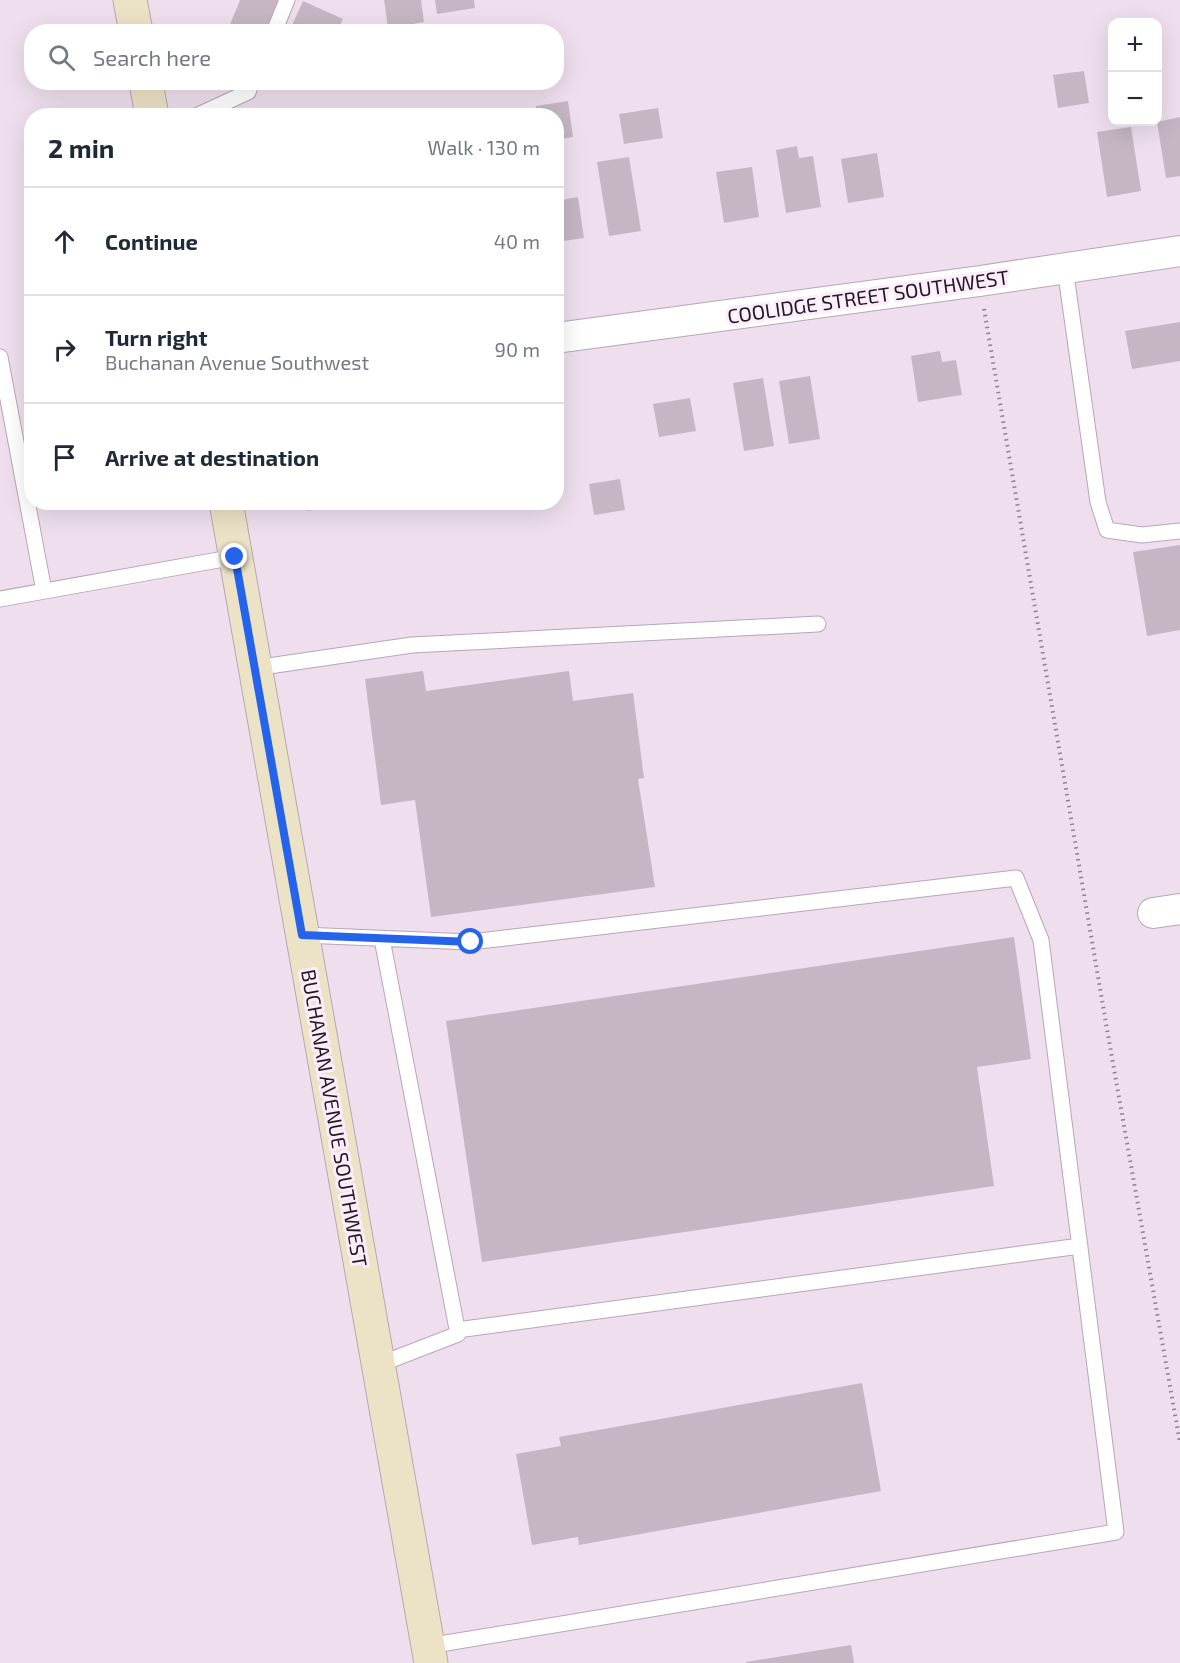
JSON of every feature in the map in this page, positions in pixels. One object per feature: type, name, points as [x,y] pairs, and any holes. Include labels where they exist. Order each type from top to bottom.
[{"type":"street","points":[[130,0],[134,24]]},
{"type":"street","points":[[147,90],[151,108]]},
{"type":"street","name":"COOLIDGE STREET SOUTHWEST","points":[[564,337],[980,281],[1180,251]]},
{"type":"street","name":"BUCHANAN AVENUE SOUTHWEST","points":[[227,510],[429,1655]]},
{"type":"lane","points":[[277,24],[287,0]]},
{"type":"lane","points":[[213,108],[249,90]]},
{"type":"lane","points":[[1065,268],[1098,502],[1107,530],[1142,535],[1180,531]]},
{"type":"lane","points":[[0,357],[24,485]]},
{"type":"lane","points":[[29,510],[44,591]]},
{"type":"lane","points":[[0,598],[235,557]]},
{"type":"lane","points":[[255,668],[412,645],[818,624]]},
{"type":"lane","points":[[302,935],[471,942],[1016,878],[1041,940],[1116,1532],[429,1655]]},
{"type":"lane","points":[[378,1365],[458,1334],[382,939]]},
{"type":"lane","points":[[457,1330],[1080,1246]]},
{"type":"path","points":[[980,281],[1180,1443]]},
{"type":"building","points":[[240,0],[279,0],[268,24],[230,24]]},
{"type":"building","points":[[384,0],[421,0],[424,22],[387,24]]},
{"type":"building","points":[[435,0],[474,0],[475,8],[437,14]]},
{"type":"building","points":[[303,1],[343,19],[341,24],[293,24]]},
{"type":"building","points":[[1084,71],[1089,103],[1058,108],[1053,75]]},
{"type":"building","points":[[568,101],[573,137],[564,139],[564,108],[536,108],[536,106]]},
{"type":"building","points":[[658,108],[663,138],[624,144],[619,114]]},
{"type":"building","points":[[1180,117],[1180,176],[1166,178],[1158,126],[1162,126],[1162,121]]},
{"type":"building","points":[[1131,127],[1141,191],[1107,197],[1097,132]]},
{"type":"building","points":[[797,146],[799,158],[813,156],[821,207],[786,213],[776,150]]},
{"type":"building","points":[[877,153],[884,197],[848,203],[841,159]]},
{"type":"building","points":[[629,157],[641,231],[609,236],[597,162]]},
{"type":"building","points":[[752,167],[759,217],[724,223],[716,172]]},
{"type":"building","points":[[578,197],[584,238],[564,241],[564,200]]},
{"type":"building","points":[[1180,322],[1180,361],[1132,369],[1125,331]]},
{"type":"building","points":[[940,351],[942,362],[956,360],[962,395],[918,402],[911,356]]},
{"type":"building","points":[[810,376],[820,439],[789,444],[779,381]]},
{"type":"building","points":[[763,378],[774,446],[744,451],[733,383]]},
{"type":"building","points":[[690,398],[696,431],[659,437],[653,404]]},
{"type":"building","points":[[620,479],[625,510],[594,515],[589,484]]},
{"type":"building","points":[[1180,545],[1180,630],[1147,636],[1133,552]]},
{"type":"building","points":[[423,671],[426,691],[569,671],[573,701],[633,693],[644,778],[638,779],[655,887],[431,917],[415,800],[381,805],[365,679]]},
{"type":"building","points":[[1014,937],[1031,1059],[977,1067],[994,1186],[482,1262],[446,1021]]},
{"type":"building","points":[[862,1383],[881,1491],[579,1545],[578,1537],[532,1545],[516,1454],[561,1446],[559,1437]]},
{"type":"building","points":[[851,1645],[854,1663],[746,1663],[746,1662]]},
{"type":"route","points":[[235,557],[302,935],[471,942]]}]
